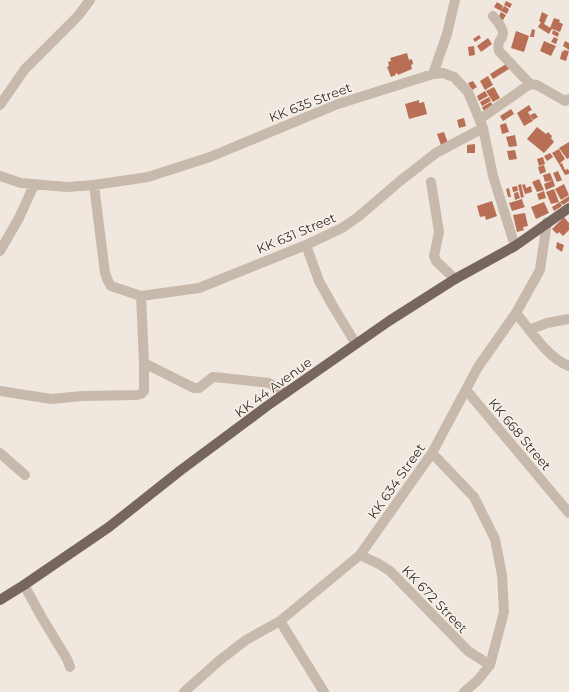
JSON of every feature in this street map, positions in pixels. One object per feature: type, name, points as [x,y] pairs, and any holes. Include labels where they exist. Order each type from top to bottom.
[{"type":"main road","name":"KK 44 Avenue","points":[[0,600],[109,527],[181,470],[286,393],[389,321],[455,279],[515,246],[547,222],[569,208]]},
{"type":"street","points":[[433,74],[447,34],[455,0]]},
{"type":"street","points":[[0,105],[25,69],[88,4]]},
{"type":"street","points":[[492,16],[502,29],[503,33],[497,44],[499,51],[530,84],[537,85],[565,101],[569,99]]},
{"type":"street","name":"KK 635 Street","points":[[0,176],[21,183],[34,185],[67,186],[94,186],[148,177],[210,157],[338,104],[433,74],[443,73],[454,77],[468,92],[482,124],[493,176],[515,246]]},
{"type":"street","name":"KK 631 Street","points":[[94,186],[105,273],[111,286],[141,296],[199,288],[306,245],[342,228],[358,217],[436,153],[482,124],[530,84]]},
{"type":"street","points":[[431,182],[439,232],[434,256],[436,261],[455,279]]},
{"type":"street","points":[[0,251],[19,218],[34,185]]},
{"type":"street","name":"KK 634 Street","points":[[184,692],[220,660],[246,640],[280,621],[360,555],[432,453],[467,391],[478,367],[516,313],[540,270],[547,222]]},
{"type":"street","points":[[306,245],[319,281],[356,344]]},
{"type":"street","points":[[0,391],[51,399],[83,396],[141,394],[144,391],[144,363],[141,296]]},
{"type":"street","points":[[516,313],[529,330],[554,357],[563,364],[569,366]]},
{"type":"street","points":[[529,330],[547,323],[569,319]]},
{"type":"street","points":[[144,363],[194,388],[199,388],[210,378],[224,378],[269,383],[286,393]]},
{"type":"street","name":"KK 668 Street","points":[[467,391],[569,513]]},
{"type":"street","points":[[0,453],[25,475]]},
{"type":"street","points":[[432,453],[474,497],[495,539],[502,576],[504,612],[490,665],[478,680],[464,692]]},
{"type":"street","name":"KK 672 Street","points":[[360,555],[390,571],[468,651],[490,665]]},
{"type":"street","points":[[24,585],[67,659],[70,667]]},
{"type":"street","points":[[280,621],[324,692]]},
{"type":"building","points":[[506,1],[512,4],[510,8],[504,5]]},
{"type":"building","points":[[497,2],[503,6],[501,11],[494,7]]},
{"type":"building","points":[[504,6],[509,9],[507,14],[501,11]]},
{"type":"building","points":[[501,12],[506,15],[503,20],[498,18]]},
{"type":"building","points":[[542,12],[548,15],[544,24],[539,21]]},
{"type":"building","points":[[554,18],[560,20],[559,22],[563,24],[560,32],[550,28]]},
{"type":"building","points":[[541,22],[552,29],[549,34],[538,27]]},
{"type":"building","points":[[532,29],[535,30],[534,37],[530,37]]},
{"type":"building","points":[[553,30],[559,33],[558,37],[552,34]]},
{"type":"building","points":[[516,31],[529,36],[524,52],[511,48]]},
{"type":"building","points":[[479,35],[481,38],[475,42],[473,39]]},
{"type":"building","points":[[554,37],[558,39],[556,44],[551,42]]},
{"type":"building","points":[[488,38],[492,44],[481,52],[477,46]]},
{"type":"building","points":[[544,41],[556,46],[551,56],[540,51]]},
{"type":"building","points":[[565,41],[569,43],[569,50],[563,46]]},
{"type":"building","points":[[474,46],[475,55],[469,56],[468,47]]},
{"type":"building","points":[[564,50],[569,51],[566,61],[560,59],[562,51],[563,52]]},
{"type":"building","points":[[407,53],[409,60],[412,59],[412,69],[398,75],[397,73],[391,77],[387,67],[389,66],[388,62],[391,61],[390,58]]},
{"type":"building","points":[[506,64],[509,69],[493,79],[490,74]]},
{"type":"building","points":[[488,76],[493,85],[485,90],[480,81]]},
{"type":"building","points":[[473,81],[477,87],[472,90],[468,83]]},
{"type":"building","points":[[494,87],[500,98],[493,102],[486,91]]},
{"type":"building","points":[[485,91],[488,96],[479,101],[477,96]]},
{"type":"building","points":[[489,97],[491,101],[482,106],[480,102]]},
{"type":"building","points":[[419,100],[419,103],[424,102],[427,114],[409,119],[405,104]]},
{"type":"building","points":[[491,102],[494,108],[485,113],[482,107]]},
{"type":"building","points":[[529,105],[532,110],[528,112],[533,121],[524,126],[517,113]]},
{"type":"building","points":[[511,109],[514,114],[503,121],[500,116]]},
{"type":"building","points":[[535,113],[538,117],[533,120],[530,115]]},
{"type":"building","points":[[464,118],[466,126],[459,128],[457,120]]},
{"type":"building","points":[[506,123],[509,132],[502,134],[500,125]]},
{"type":"building","points":[[537,127],[546,134],[548,132],[552,136],[551,138],[554,142],[544,153],[527,139]]},
{"type":"building","points":[[444,132],[448,143],[441,145],[437,134]]},
{"type":"building","points":[[515,135],[517,146],[509,147],[506,137]]},
{"type":"building","points":[[569,142],[569,158],[567,159],[559,148]]},
{"type":"building","points":[[475,144],[475,153],[467,153],[467,145]]},
{"type":"building","points":[[559,149],[565,159],[559,164],[552,153]]},
{"type":"building","points":[[515,150],[517,159],[509,160],[507,151]]},
{"type":"building","points":[[550,153],[553,157],[547,161],[544,156]]},
{"type":"building","points":[[543,157],[545,164],[539,166],[537,159]]},
{"type":"building","points":[[562,163],[565,170],[568,169],[569,174],[565,175],[559,164]]},
{"type":"building","points":[[544,165],[546,172],[540,174],[538,167]]},
{"type":"building","points":[[558,171],[562,180],[557,182],[553,173]]},
{"type":"building","points":[[550,173],[553,180],[545,182],[543,175]]},
{"type":"building","points":[[539,179],[544,190],[537,192],[532,182]]},
{"type":"building","points":[[553,180],[555,186],[546,190],[544,184]]},
{"type":"building","points":[[521,184],[524,197],[521,198],[518,185]]},
{"type":"building","points":[[525,184],[526,188],[531,186],[532,192],[525,194],[522,185]]},
{"type":"building","points":[[564,184],[569,195],[561,200],[555,189]]},
{"type":"building","points":[[517,186],[518,191],[513,192],[512,187]]},
{"type":"building","points":[[509,188],[511,197],[508,197],[506,189]]},
{"type":"building","points":[[554,189],[559,202],[551,204],[546,192]]},
{"type":"building","points":[[544,191],[546,198],[539,200],[537,194]]},
{"type":"building","points":[[518,192],[520,198],[515,200],[514,193]]},
{"type":"building","points":[[569,196],[569,201],[563,205],[560,202]]},
{"type":"building","points":[[522,199],[525,207],[512,211],[509,203]]},
{"type":"building","points":[[492,201],[497,216],[486,220],[485,216],[480,217],[477,206]]},
{"type":"building","points":[[544,202],[549,213],[536,219],[531,207]]},
{"type":"building","points":[[560,202],[562,206],[554,211],[552,207]]},
{"type":"building","points":[[525,213],[528,226],[523,227],[524,230],[517,232],[513,215]]},
{"type":"building","points":[[564,217],[569,223],[569,230],[563,236],[559,232],[557,234],[552,229]]},
{"type":"building","points":[[557,242],[564,245],[562,252],[556,248]]}]
